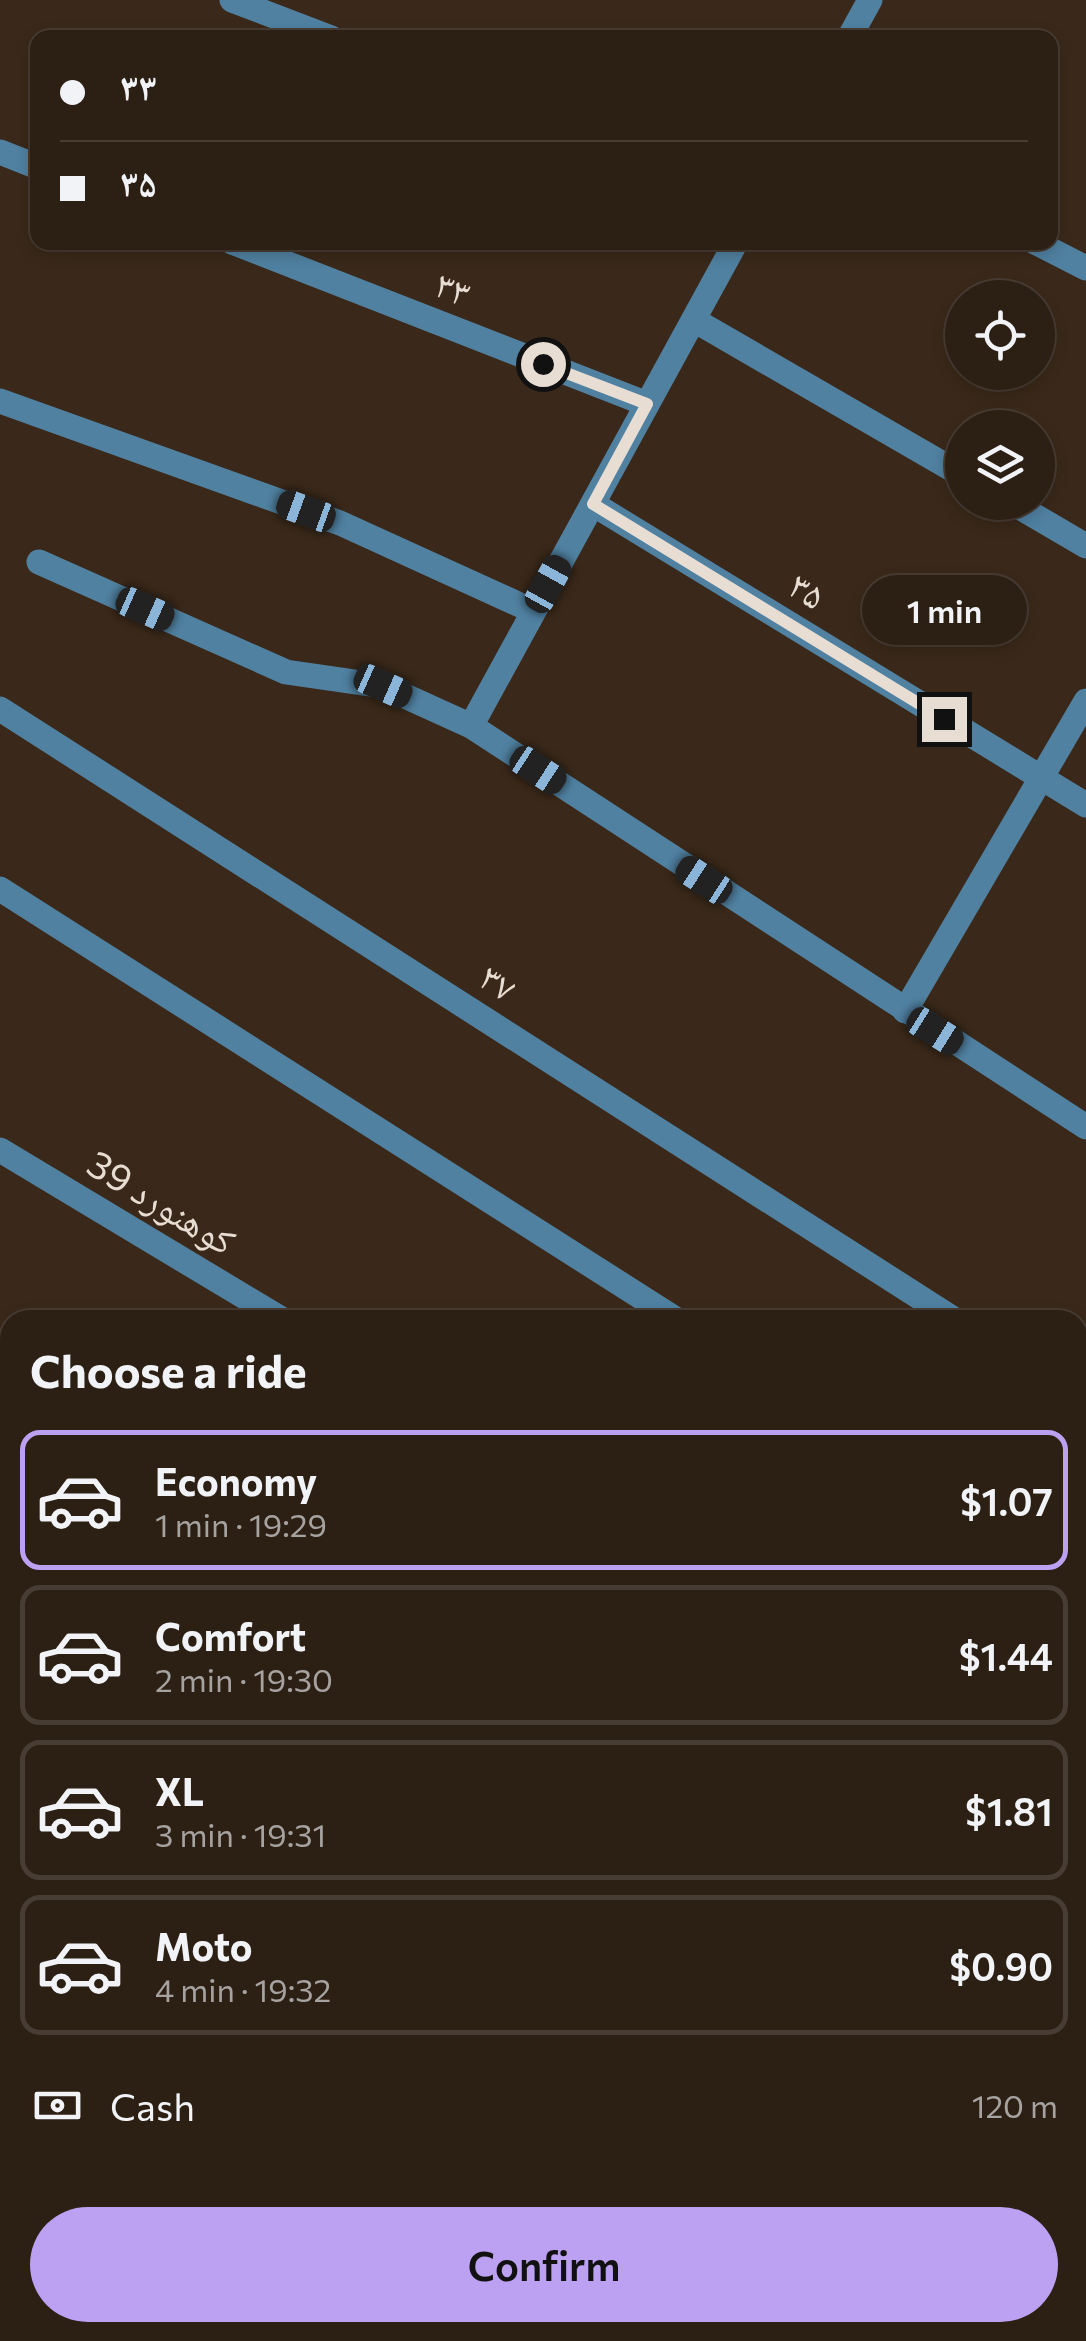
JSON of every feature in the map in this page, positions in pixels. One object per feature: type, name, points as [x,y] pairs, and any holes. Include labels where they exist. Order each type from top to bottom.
[{"type":"street","points":[[232,0],[310,30]]},
{"type":"street","points":[[853,30],[870,0]]},
{"type":"street","points":[[0,152],[30,164]]},
{"type":"street","name":"۳۳","points":[[252,250],[647,404]]},
{"type":"street","points":[[471,726],[732,250]]},
{"type":"street","points":[[1051,250],[1086,268]]},
{"type":"street","points":[[694,320],[945,464]]},
{"type":"street","points":[[0,402],[340,523],[533,611]]},
{"type":"street","name":"۳۵","points":[[593,504],[1086,805]]},
{"type":"street","points":[[1042,520],[1086,546]]},
{"type":"street","points":[[39,562],[286,672],[383,686],[471,726],[904,1012],[1086,1127]]},
{"type":"street","points":[[904,1012],[1086,701]]},
{"type":"street","name":"۳۷","points":[[0,709],[940,1310]]},
{"type":"street","points":[[0,889],[661,1310]]},
{"type":"street","name":"کوهنورد 39","points":[[0,1150],[266,1310]]},
{"type":"route","points":[[543,364],[647,404],[593,504],[944,719]]}]
